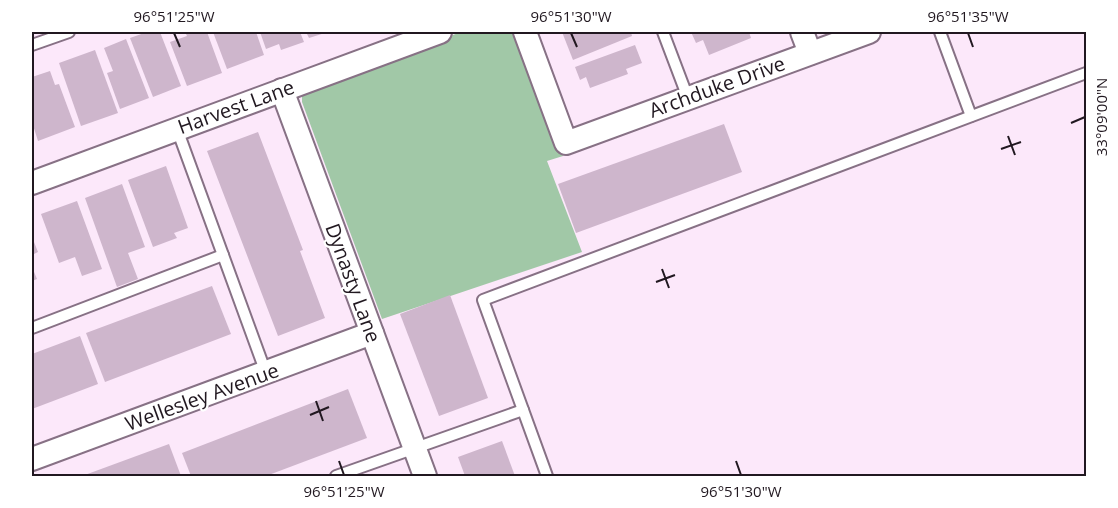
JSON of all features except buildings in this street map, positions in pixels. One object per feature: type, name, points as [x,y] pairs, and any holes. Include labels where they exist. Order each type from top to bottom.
[{"type":"street","name":"Harvest Lane","points":[[32,183],[440,32]]},
{"type":"street","name":"Archduke Drive","points":[[525,32],[566,143],[869,32]]},
{"type":"street","points":[[802,32],[810,53]]},
{"type":"street","name":"Dynasty Lane","points":[[282,90],[425,477]]},
{"type":"street","name":"Wellesley Avenue","points":[[32,459],[372,333]]},
{"type":"lane","points":[[32,45],[69,32]]},
{"type":"lane","points":[[663,32],[688,98]]},
{"type":"lane","points":[[940,32],[971,116]]},
{"type":"lane","points":[[547,477],[483,300],[1086,73]]},
{"type":"lane","points":[[177,129],[267,373]]},
{"type":"lane","points":[[32,328],[223,255]]},
{"type":"lane","points":[[336,477],[523,410]]},
{"type":"green space","points":[[461,32],[515,32],[563,156],[547,161],[582,252],[382,319],[302,102],[302,95],[312,88]]}]
